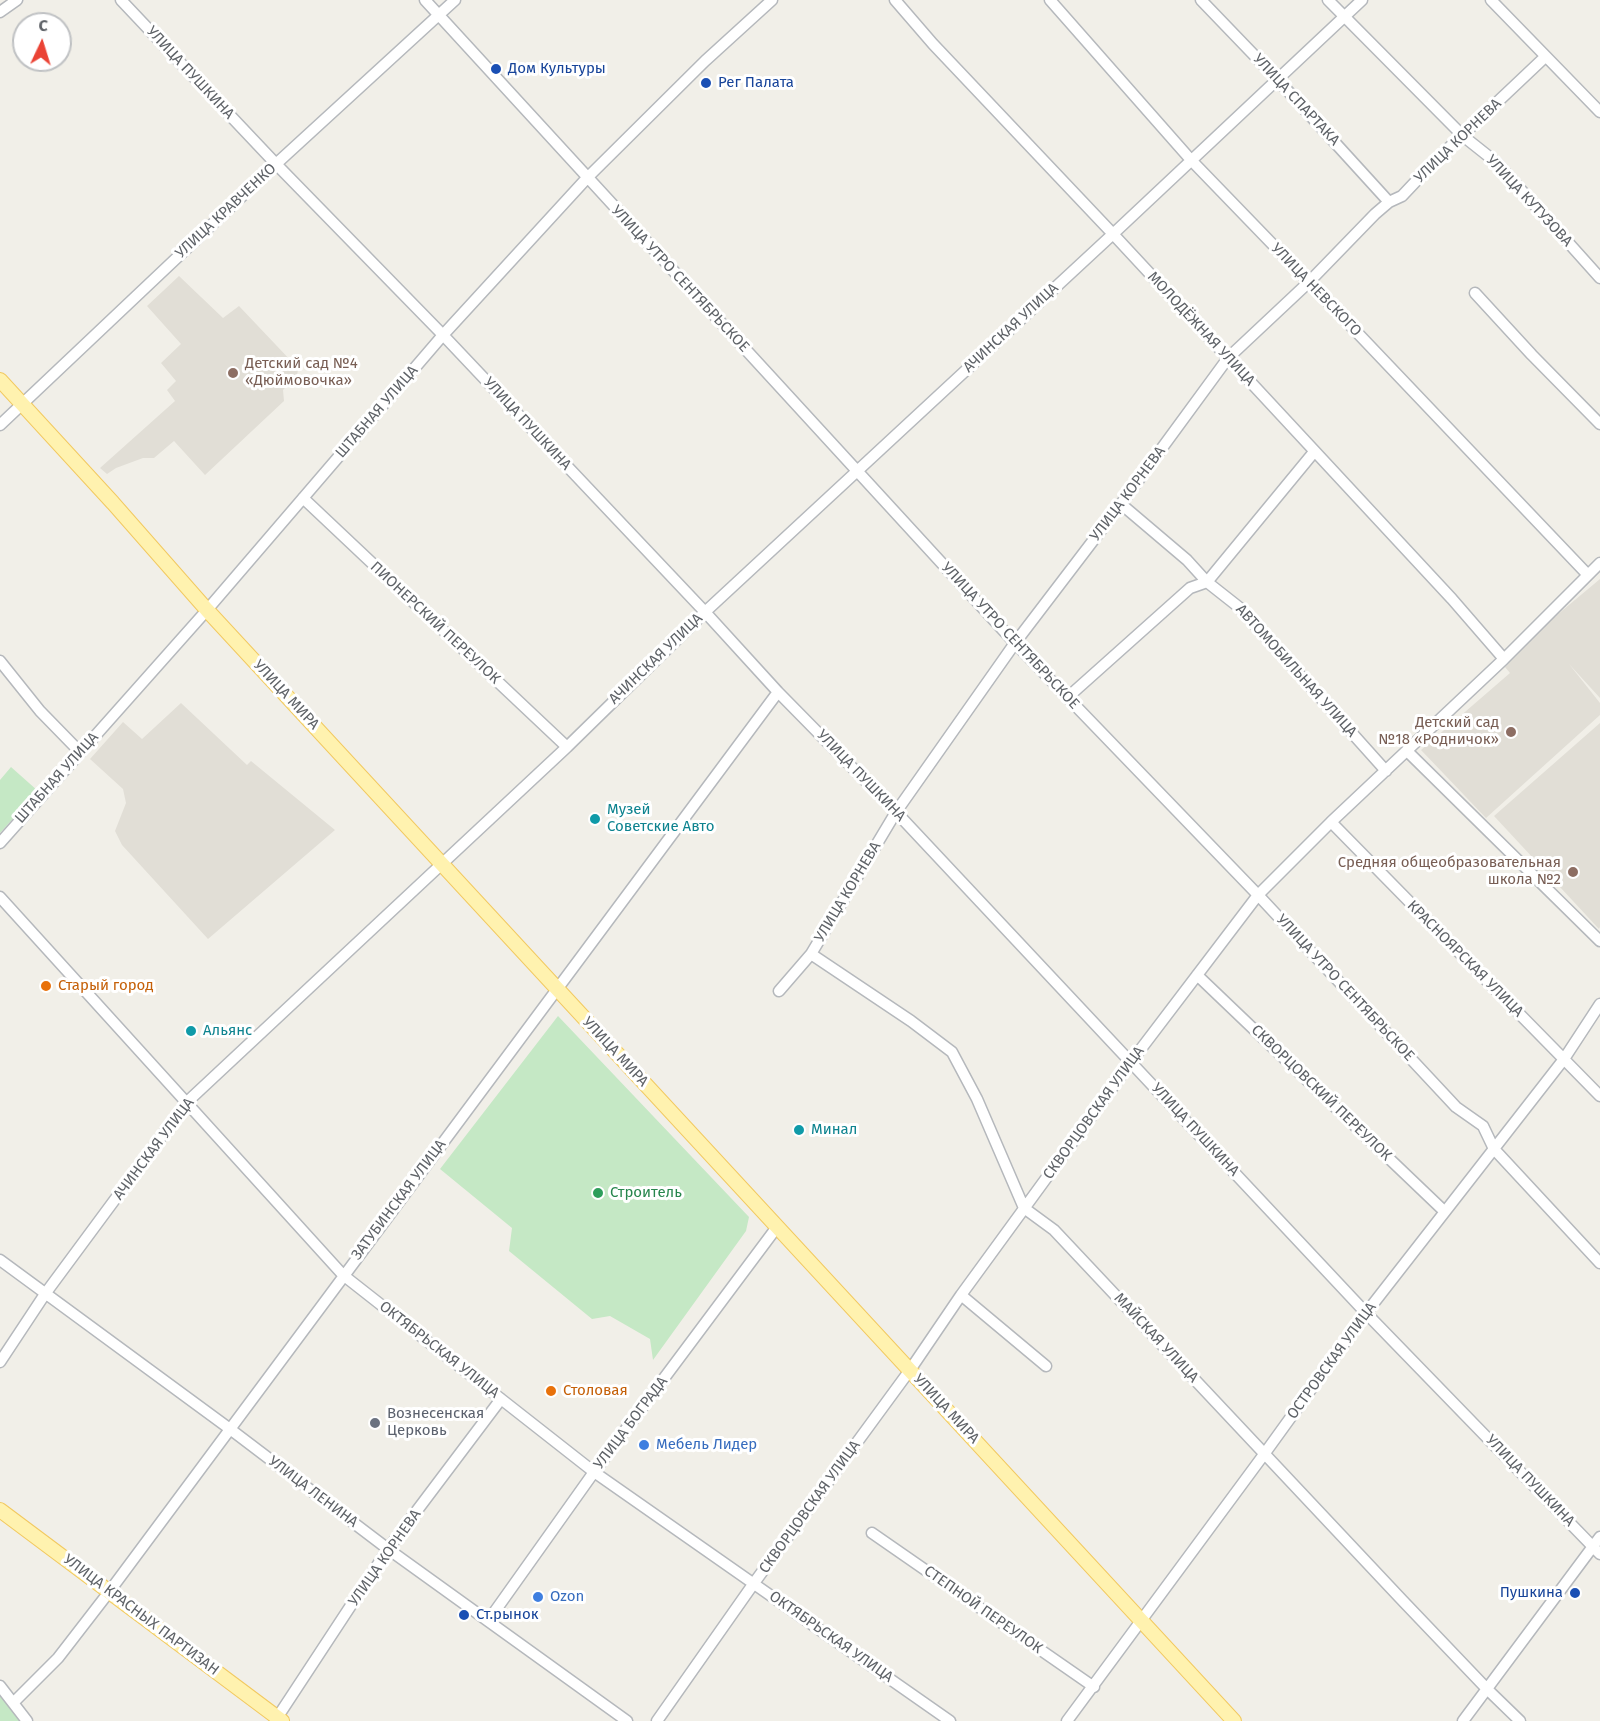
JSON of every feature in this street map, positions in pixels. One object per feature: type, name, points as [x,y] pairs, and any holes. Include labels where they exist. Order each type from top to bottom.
[{"type":"main road","name":"УЛИЦА МИРА","points":[[0,380],[207,610],[1234,1721]]},
{"type":"main road","name":"УЛИЦА КРАСНЫХ ПАРТИЗАН","points":[[0,1510],[278,1720]]},
{"type":"street","points":[[0,12],[17,0]]},
{"type":"street","name":"УЛИЦА ПУШКИНА","points":[[121,0],[276,164],[443,335],[778,692],[896,812],[1366,1313],[1598,1546]]},
{"type":"street","name":"УЛИЦА УТРО СЕНТЯБРЬСКОЕ","points":[[425,0],[1015,643],[1258,895],[1456,1107],[1483,1126],[1494,1149],[1600,1263]]},
{"type":"street","name":"УЛИЦА КРАВЧЕНКО","points":[[0,425],[276,164],[455,0]]},
{"type":"street","name":"ШТАБНАЯ УЛИЦА","points":[[0,843],[207,610],[443,335],[587,178],[705,61],[772,0]]},
{"type":"street","name":"МОЛОДЁЖНАЯ УЛИЦА","points":[[895,0],[933,44],[1452,599],[1504,659]]},
{"type":"street","name":"УЛИЦА НЕВСКОГО","points":[[1050,0],[1191,160],[1588,575]]},
{"type":"street","name":"УЛИЦА СПАРТАКА","points":[[1201,0],[1277,79],[1389,202]]},
{"type":"street","name":"УЛИЦА КУТУЗОВА","points":[[1328,0],[1463,136],[1497,163],[1600,278]]},
{"type":"street","name":"АЧИНСКАЯ УЛИЦА","points":[[0,1362],[45,1294],[187,1102],[441,862],[567,747],[705,612],[1362,0]]},
{"type":"street","points":[[1491,0],[1600,112]]},
{"type":"street","name":"УЛИЦА КОРНЕВА","points":[[779,991],[811,954],[896,812],[1015,643],[1122,504],[1228,358],[1310,282],[1389,202],[1402,196],[1435,161],[1545,57]]},
{"type":"street","points":[[1475,293],[1600,424]]},
{"type":"street","points":[[1068,697],[1190,588],[1207,582],[1314,452]]},
{"type":"street","name":"ПИОНЕРСКИЙ ПЕРЕУЛОК","points":[[303,498],[567,747]]},
{"type":"street","name":"АВТОМОБИЛЬНАЯ УЛИЦА","points":[[1122,504],[1187,560],[1207,582],[1240,608],[1386,771]]},
{"type":"street","name":"СКВОРЦОВСКАЯ УЛИЦА","points":[[657,1721],[754,1582],[910,1370],[960,1295],[1131,1062],[1258,895],[1331,822],[1504,659],[1600,563]]},
{"type":"street","points":[[0,661],[40,711],[80,752]]},
{"type":"street","name":"ЗАТУБИНСКАЯ УЛИЦА","points":[[14,1702],[58,1658],[109,1592],[778,692]]},
{"type":"street","points":[[1407,751],[1600,941]]},
{"type":"street","name":"КРАСНОЯРСКАЯ УЛИЦА","points":[[1331,822],[1600,1096]]},
{"type":"street","name":"ОКТЯБРЬСКАЯ УЛИЦА","points":[[0,897],[343,1275],[594,1472],[950,1721]]},
{"type":"street","points":[[811,954],[902,1014],[952,1052],[977,1099],[1024,1208]]},
{"type":"street","name":"СКВОРЦОВСКИЙ ПЕРЕУЛОК","points":[[1197,975],[1444,1211]]},
{"type":"street","name":"ОСТРОВСКАЯ УЛИЦА","points":[[1067,1721],[1265,1454],[1366,1313],[1564,1059],[1600,1004]]},
{"type":"street","name":"МАЙСКАЯ УЛИЦА","points":[[1024,1208],[1054,1230],[1486,1689],[1520,1721]]},
{"type":"street","name":"УЛИЦА БОГРАДА","points":[[488,1621],[594,1472],[777,1227]]},
{"type":"street","name":"УЛИЦА ЛЕНИНА","points":[[0,1260],[230,1429],[388,1549],[627,1721]]},
{"type":"street","points":[[960,1295],[1046,1366]]},
{"type":"street","name":"УЛИЦА КОРНЕВА","points":[[278,1720],[388,1549],[501,1399]]},
{"type":"street","name":"СТЕПНОЙ ПЕРЕУЛОК","points":[[872,1533],[1094,1687]]},
{"type":"street","points":[[1464,1721],[1486,1689],[1598,1546]]},
{"type":"street","points":[[0,1686],[27,1721]]},
{"type":"shaded area","name":"Детский сад №4 «Дюймовочка»","points":[[179,276],[223,318],[239,306],[294,364],[298,370],[297,375],[283,390],[284,401],[205,475],[174,441],[154,458],[143,458],[116,468],[107,474],[100,468],[175,401],[167,390],[176,381],[161,363],[181,344],[147,306]]},
{"type":"shaded area","name":"Детский сад №18 «Родничок»","points":[[1600,579],[1600,698],[1569,664],[1600,703],[1600,715],[1486,818],[1421,750],[1510,673],[1505,667],[1551,620]]},
{"type":"shaded area","points":[[181,703],[247,765],[251,761],[335,830],[208,939],[122,845],[115,831],[126,803],[123,789],[90,759],[123,722],[142,739]]},
{"type":"shaded area","name":"Средняя общеобразовательная школа №2","points":[[1600,723],[1600,927],[1599,929],[1494,816]]},
{"type":"green space","points":[[11,767],[38,791],[0,833],[0,780]]},
{"type":"green space","name":"Строитель","points":[[558,1016],[749,1217],[746,1231],[653,1360],[650,1339],[610,1316],[592,1319],[509,1251],[512,1228],[440,1169]]},
{"type":"green space","points":[[0,1694],[11,1707],[20,1721],[0,1721]]},
{"type":"place","name":"Дом Культуры","points":[[496,69]]},
{"type":"place","name":"Рег Палата","points":[[706,83]]},
{"type":"place","name":"Детский сад №4 «Дюймовочка»","points":[[233,373]]},
{"type":"place","name":"Детский сад №18 «Родничок»","points":[[1511,732]]},
{"type":"place","name":"Музей Советские Авто","points":[[595,819]]},
{"type":"place","name":"Средняя общеобразовательная школа №2","points":[[1573,872]]},
{"type":"place","name":"Старый город","points":[[46,986]]},
{"type":"place","name":"Альянс","points":[[191,1031]]},
{"type":"place","name":"Минал","points":[[799,1130]]},
{"type":"place","name":"Строитель","points":[[598,1193]]},
{"type":"place","name":"Столовая","points":[[551,1391]]},
{"type":"place","name":"Вознесенская Церковь","points":[[375,1423]]},
{"type":"place","name":"Мебель Лидер","points":[[644,1445]]},
{"type":"place","name":"Пушкина","points":[[1575,1593]]},
{"type":"place","name":"Ozon","points":[[538,1597]]},
{"type":"place","name":"Ст.рынок","points":[[464,1615]]}]
